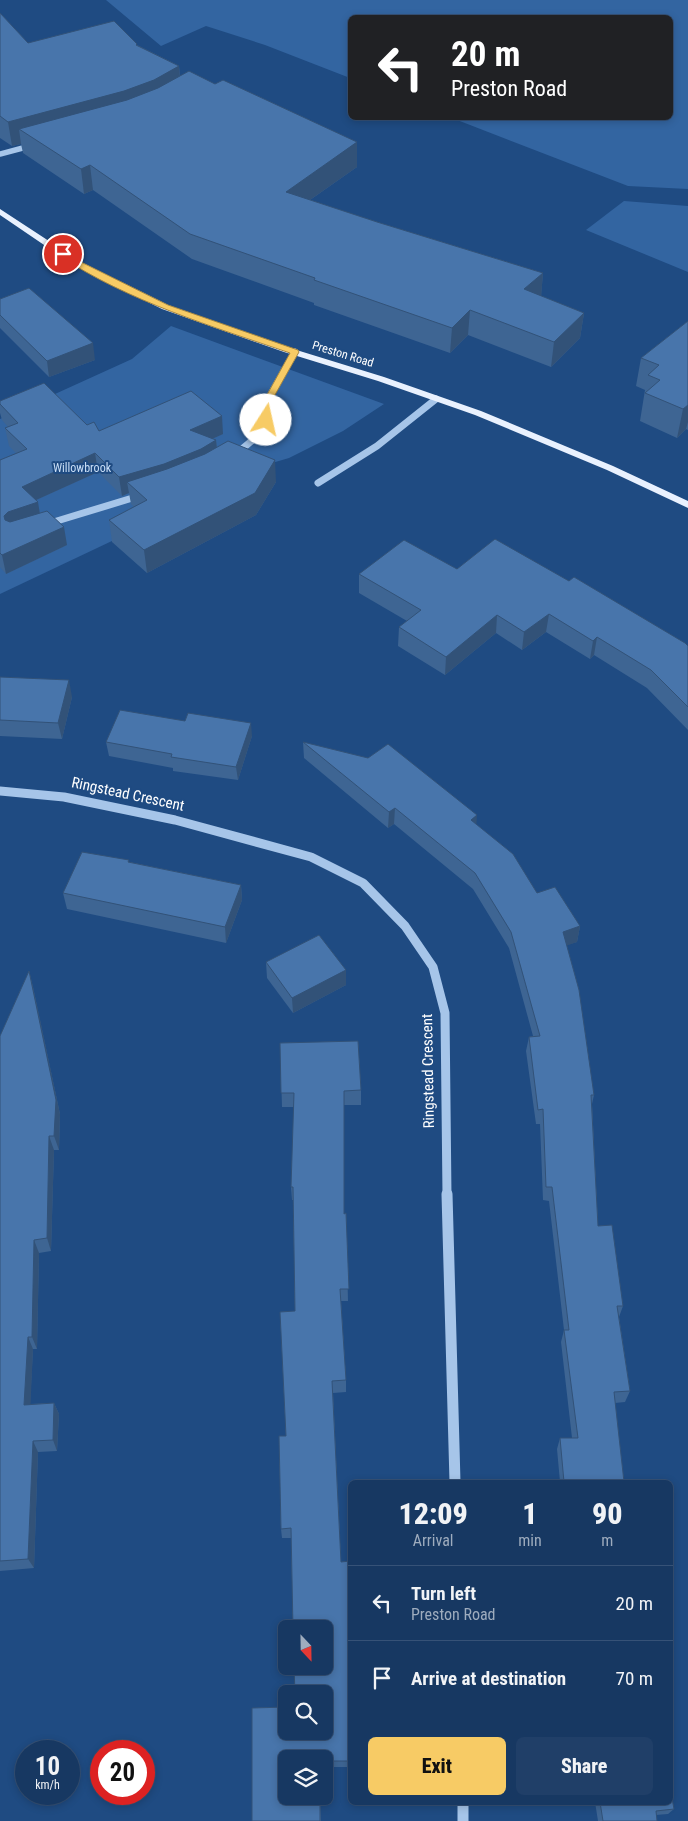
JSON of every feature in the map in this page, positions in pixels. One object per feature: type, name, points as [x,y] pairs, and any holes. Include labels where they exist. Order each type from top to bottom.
[{"type":"main road","name":"Preston Road","points":[[0,211],[78,264],[165,307],[478,413],[610,468],[688,505]]},
{"type":"street","points":[[0,154],[39,144]]},
{"type":"street","points":[[226,460],[261,433],[266,420],[267,402],[295,352]]},
{"type":"street","points":[[318,483],[377,446],[436,399]]},
{"type":"street","points":[[40,526],[150,492]]},
{"type":"street","name":"Ringstead Crescent","points":[[0,791],[64,797],[175,820],[311,857],[363,883],[405,926],[432,967],[445,1013],[448,1283],[455,1480]]},
{"type":"street","points":[[462,1805],[463,1821]]},
{"type":"green space","points":[[106,0],[688,0],[688,189],[628,186],[457,120],[673,120],[673,15],[348,15],[348,77],[265,45],[206,26],[161,46]]},
{"type":"green space","points":[[624,201],[688,206],[688,272],[586,230]]},
{"type":"green space","name":"Willowbrook","points":[[171,326],[384,404],[343,431],[289,458],[238,473],[114,540],[0,594],[0,419],[132,359]]},
{"type":"building","points":[[0,13],[28,43],[114,21],[136,45],[179,66],[154,80],[124,91],[8,122],[0,116]]},
{"type":"building","points":[[189,71],[215,84],[223,80],[357,142],[286,192],[543,273],[524,289],[584,313],[554,342],[470,310],[452,328],[190,234],[90,165],[81,169],[19,129],[127,100],[158,88]]},
{"type":"building","points":[[29,288],[93,343],[47,361],[0,315],[0,299]]},
{"type":"building","points":[[688,321],[688,405],[683,409],[645,393],[660,380],[648,375],[659,365],[641,358]]},
{"type":"building","points":[[44,383],[87,425],[94,422],[99,431],[191,391],[222,416],[190,430],[216,440],[201,449],[164,464],[119,477],[95,453],[22,487],[38,502],[8,512],[4,516],[5,520],[10,522],[47,511],[64,527],[2,555],[0,553],[0,460],[27,449],[5,428],[18,423],[0,404],[0,401]]},
{"type":"building","points":[[228,441],[275,460],[255,493],[144,550],[109,520],[147,500],[127,482],[205,454]]},
{"type":"building","points":[[495,539],[569,581],[574,577],[685,643],[688,646],[688,707],[651,670],[597,637],[593,641],[549,614],[524,632],[497,615],[446,657],[399,627],[421,610],[359,574],[404,540],[457,569]]},
{"type":"building","points":[[0,677],[69,680],[58,723],[0,720]]},
{"type":"building","points":[[120,710],[185,721],[188,713],[251,723],[236,767],[171,757],[172,754],[106,742]]},
{"type":"building","points":[[303,742],[368,758],[388,744],[477,815],[471,820],[513,854],[537,893],[555,887],[580,926],[563,932],[579,990],[594,1095],[591,1095],[598,1226],[612,1225],[623,1306],[617,1306],[630,1391],[614,1392],[624,1480],[564,1480],[560,1438],[578,1438],[564,1330],[569,1330],[552,1187],[546,1187],[543,1109],[538,1110],[529,1037],[540,1036],[511,932],[475,873],[395,808],[389,812]]},
{"type":"building","points":[[82,852],[129,860],[128,862],[241,885],[225,927],[63,893]]},
{"type":"building","points":[[319,935],[346,970],[292,998],[266,962]]},
{"type":"building","points":[[29,971],[56,1100],[54,1136],[49,1136],[47,1238],[34,1240],[32,1337],[28,1337],[24,1405],[54,1403],[53,1440],[33,1441],[28,1559],[0,1561],[0,1036]]},
{"type":"building","points":[[358,1041],[361,1090],[344,1091],[344,1214],[346,1213],[349,1289],[340,1289],[346,1380],[332,1381],[341,1562],[348,1561],[348,1761],[333,1761],[333,1750],[278,1750],[278,1805],[320,1805],[320,1821],[252,1821],[252,1708],[278,1707],[278,1740],[333,1740],[333,1685],[295,1685],[294,1675],[333,1675],[333,1620],[293,1620],[291,1528],[281,1529],[279,1436],[286,1436],[280,1312],[295,1311],[293,1187],[291,1187],[294,1093],[281,1093],[280,1043]]},
{"type":"building","points":[[673,1804],[674,1809],[656,1811],[657,1821],[603,1821],[600,1805]]},
{"type":"route","points":[[63,254],[78,264],[165,307],[295,352],[267,402],[266,420]]}]
